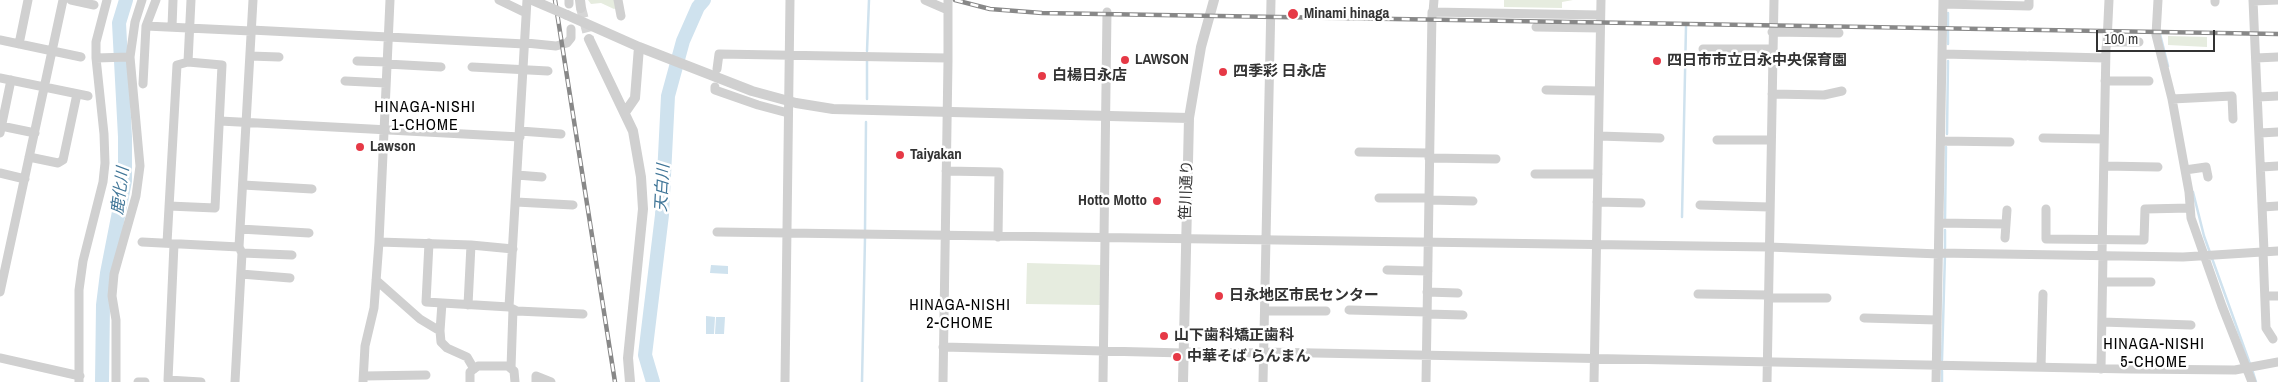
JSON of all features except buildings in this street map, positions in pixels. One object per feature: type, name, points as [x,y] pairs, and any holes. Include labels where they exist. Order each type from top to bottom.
[{"type":"street","points":[[19,44],[28,0]]},
{"type":"street","points":[[0,292],[2,272],[25,179],[63,0]]},
{"type":"street","points":[[71,0],[83,1],[94,5]]},
{"type":"street","points":[[0,358],[80,379],[79,290],[83,261],[103,182],[105,156],[96,42],[107,0]]},
{"type":"street","points":[[116,382],[116,320],[112,296],[114,274],[136,196],[140,166],[130,57],[135,22],[142,0]]},
{"type":"street","points":[[143,84],[146,26],[156,0]]},
{"type":"street","points":[[172,27],[173,0]]},
{"type":"street","points":[[188,62],[191,0]]},
{"type":"street","points":[[235,382],[241,274],[240,229],[254,0]]},
{"type":"street","points":[[390,0],[376,280],[374,308],[365,346],[363,379],[426,375]]},
{"type":"street","points":[[499,0],[526,13]]},
{"type":"street","points":[[515,382],[514,371],[511,368],[511,308],[527,0]]},
{"type":"street","points":[[532,0],[639,47],[752,91],[833,109],[1189,118]]},
{"type":"street","points":[[618,0],[621,16]]},
{"type":"street","points":[[785,382],[790,0]]},
{"type":"street","points":[[925,0],[948,10]]},
{"type":"street","points":[[943,382],[948,0]]},
{"type":"street","name":"笹川通り","points":[[1183,382],[1189,118],[1201,47],[1214,0]]},
{"type":"street","points":[[1263,382],[1271,0]]},
{"type":"street","points":[[1426,382],[1431,19],[1432,12],[1434,12],[1434,0]]},
{"type":"street","points":[[1594,382],[1601,0]]},
{"type":"street","points":[[1767,382],[1774,0]]},
{"type":"street","points":[[1936,382],[1943,2],[2029,6],[2029,0]]},
{"type":"street","points":[[2100,369],[2103,282],[2105,58],[2109,0]]},
{"type":"street","points":[[2158,0],[2156,35],[2175,99],[2188,170],[2190,208],[2249,367],[2252,382]]},
{"type":"street","points":[[2273,339],[2266,328],[2260,133],[2253,0],[2278,0]]},
{"type":"street","points":[[1103,382],[1104,115],[1107,12]]},
{"type":"street","points":[[1434,12],[1600,15]]},
{"type":"street","points":[[146,26],[526,43],[556,46],[567,43],[571,38],[571,29]]},
{"type":"street","points":[[1536,27],[1600,28]]},
{"type":"street","points":[[1772,32],[1839,33]]},
{"type":"street","points":[[589,39],[626,111],[633,131],[636,148],[643,209],[628,358],[630,382]]},
{"type":"street","points":[[0,40],[81,57]]},
{"type":"street","points":[[2107,42],[2139,42]]},
{"type":"street","points":[[626,111],[635,98],[639,47]]},
{"type":"street","points":[[1703,49],[1772,50]]},
{"type":"street","points":[[717,69],[719,54],[947,58]]},
{"type":"street","points":[[1943,54],[2105,58]]},
{"type":"street","points":[[250,56],[279,57]]},
{"type":"street","points":[[96,58],[130,57]]},
{"type":"street","points":[[2256,58],[2278,57]]},
{"type":"street","points":[[357,61],[442,67]]},
{"type":"street","points":[[170,206],[215,208],[222,65],[188,62],[177,65],[170,206],[171,243],[167,381],[201,382]]},
{"type":"street","points":[[472,67],[548,71]]},
{"type":"street","points":[[0,78],[88,96]]},
{"type":"street","points":[[11,80],[1,129],[35,133]]},
{"type":"street","points":[[345,81],[386,83]]},
{"type":"street","points":[[2105,81],[2149,82]]},
{"type":"street","points":[[715,87],[715,90],[788,113]]},
{"type":"street","points":[[1546,90],[1599,91]]},
{"type":"street","points":[[1772,94],[1824,95],[1842,91]]},
{"type":"street","points":[[29,157],[58,163],[63,160],[77,94]]},
{"type":"street","points":[[2175,99],[2232,96],[2233,119]]},
{"type":"street","points":[[2258,97],[2278,96]]},
{"type":"street","points":[[220,121],[384,131],[562,134]]},
{"type":"street","points":[[2260,133],[2278,132]]},
{"type":"street","points":[[1599,136],[1660,138]]},
{"type":"street","points":[[2043,138],[2104,139]]},
{"type":"street","points":[[1717,140],[1771,140]]},
{"type":"street","points":[[1941,141],[2010,142]]},
{"type":"street","points":[[1359,152],[1496,159]]},
{"type":"street","points":[[2104,166],[2158,167]]},
{"type":"street","points":[[2261,167],[2278,166]]},
{"type":"street","points":[[2188,170],[2206,167],[2208,177]]},
{"type":"street","points":[[946,171],[999,172],[998,237]]},
{"type":"street","points":[[0,174],[25,179]]},
{"type":"street","points":[[1535,174],[1598,174]]},
{"type":"street","points":[[517,175],[542,177]]},
{"type":"street","points":[[243,185],[312,189]]},
{"type":"street","points":[[1379,198],[1474,201]]},
{"type":"street","points":[[516,202],[573,205]]},
{"type":"street","points":[[1598,202],[1641,203]]},
{"type":"street","points":[[1700,205],[1769,207]]},
{"type":"street","points":[[2262,207],[2278,206]]},
{"type":"street","points":[[2046,209],[2046,239],[2144,240],[2145,209],[2190,208]]},
{"type":"street","points":[[2005,238],[2007,210]]},
{"type":"street","points":[[1939,223],[2006,224]]},
{"type":"street","points":[[240,229],[309,233]]},
{"type":"street","points":[[717,232],[2102,255],[2208,255],[2278,251]]},
{"type":"street","points":[[142,242],[171,243],[292,255]]},
{"type":"street","points":[[378,242],[429,243],[444,246],[471,245],[513,249]]},
{"type":"street","points":[[429,243],[426,302],[583,314]]},
{"type":"street","points":[[468,305],[471,245]]},
{"type":"street","points":[[1388,270],[1428,271]]},
{"type":"street","points":[[241,274],[290,278]]},
{"type":"street","points":[[376,280],[420,319],[440,331]]},
{"type":"street","points":[[2103,282],[2151,282]]},
{"type":"street","points":[[1427,292],[1458,293]]},
{"type":"street","points":[[1698,294],[1827,298]]},
{"type":"street","points":[[2041,367],[2043,294]]},
{"type":"street","points":[[2265,296],[2278,296]]},
{"type":"street","points":[[442,303],[440,342],[447,348],[467,357],[474,369]]},
{"type":"street","points":[[1349,310],[1463,314]]},
{"type":"street","points":[[1264,311],[1326,312]]},
{"type":"street","points":[[1864,318],[1937,320]]},
{"type":"street","points":[[2102,322],[2191,325]]},
{"type":"street","points":[[943,347],[1767,361],[2100,369],[2249,367],[2278,362]]},
{"type":"street","points":[[470,382],[470,372],[478,366],[508,366],[511,368]]},
{"type":"street","points":[[536,382],[536,376],[551,382]]},
{"type":"street","points":[[138,382],[145,382]]},
{"type":"shaded area","points":[[588,0],[615,0],[617,8],[614,9],[601,3],[591,4]]},
{"type":"shaded area","points":[[1504,0],[1573,0],[1562,2],[1562,8],[1504,7]]},
{"type":"shaded area","points":[[2168,36],[2207,37],[2207,47],[2168,45]]},
{"type":"shaded area","points":[[1027,263],[1102,265],[1101,305],[1026,304]]},
{"type":"water","points":[[711,265],[728,266],[728,274],[710,273]]},
{"type":"water","points":[[706,316],[715,317],[714,334],[706,334]]},
{"type":"water","points":[[716,317],[725,317],[724,334],[715,334]]},
{"type":"waterway","name":"鹿化川","points":[[102,382],[103,305],[107,273],[125,181],[125,137],[119,23],[126,0]]},
{"type":"waterway","name":"天白川","points":[[653,382],[645,355],[662,215],[668,96],[683,41],[698,7],[704,0]]},
{"type":"waterway","points":[[867,51],[869,0]]},
{"type":"waterway","points":[[1948,13],[1948,26]]},
{"type":"waterway","points":[[1682,217],[1686,26]]},
{"type":"waterway","points":[[1948,31],[1948,44]]},
{"type":"waterway","points":[[2160,34],[2168,66]]},
{"type":"waterway","points":[[867,60],[867,99]]},
{"type":"waterway","points":[[1947,134],[1948,61]]},
{"type":"waterway","points":[[865,230],[866,122]]},
{"type":"waterway","points":[[1945,220],[1946,147]]},
{"type":"waterway","points":[[2193,192],[2204,236],[2250,364]]},
{"type":"waterway","points":[[1945,230],[1945,248]]},
{"type":"waterway","points":[[862,382],[865,238]]},
{"type":"waterway","points":[[1942,360],[1945,254]]},
{"type":"waterway","points":[[2252,369],[2256,382]]},
{"type":"waterway","points":[[1942,371],[1942,382]]},
{"type":"tunnel","points":[[581,8],[589,39]]},
{"type":"railway","points":[[555,0],[615,382]]},
{"type":"railway","points":[[955,0],[990,9],[1042,13],[2278,34]]},
{"type":"place","name":"Minami hinaga","points":[[1293,14]]},
{"type":"place","name":"LAWSON","points":[[1125,60]]},
{"type":"place","name":"四日市市立日永中央保育園","points":[[1657,61]]},
{"type":"place","name":"四季彩 日永店","points":[[1223,72]]},
{"type":"place","name":"白楊日永店","points":[[1042,76]]},
{"type":"place","name":"Lawson","points":[[360,147]]},
{"type":"place","name":"Taiyakan","points":[[900,155]]},
{"type":"place","name":"Hotto Motto","points":[[1157,201]]},
{"type":"place","name":"日永地区市民センター","points":[[1219,296]]},
{"type":"place","name":"山下歯科矯正歯科","points":[[1164,336]]},
{"type":"place","name":"中華そば らんまん","points":[[1177,357]]},
{"type":"district","name":"HINAGA-NISHI 1-CHOME","points":[[425,117]]},
{"type":"district","name":"HINAGA-NISHI 2-CHOME","points":[[960,315]]},
{"type":"district","name":"HINAGA-NISHI 5-CHOME","points":[[2154,354]]}]
